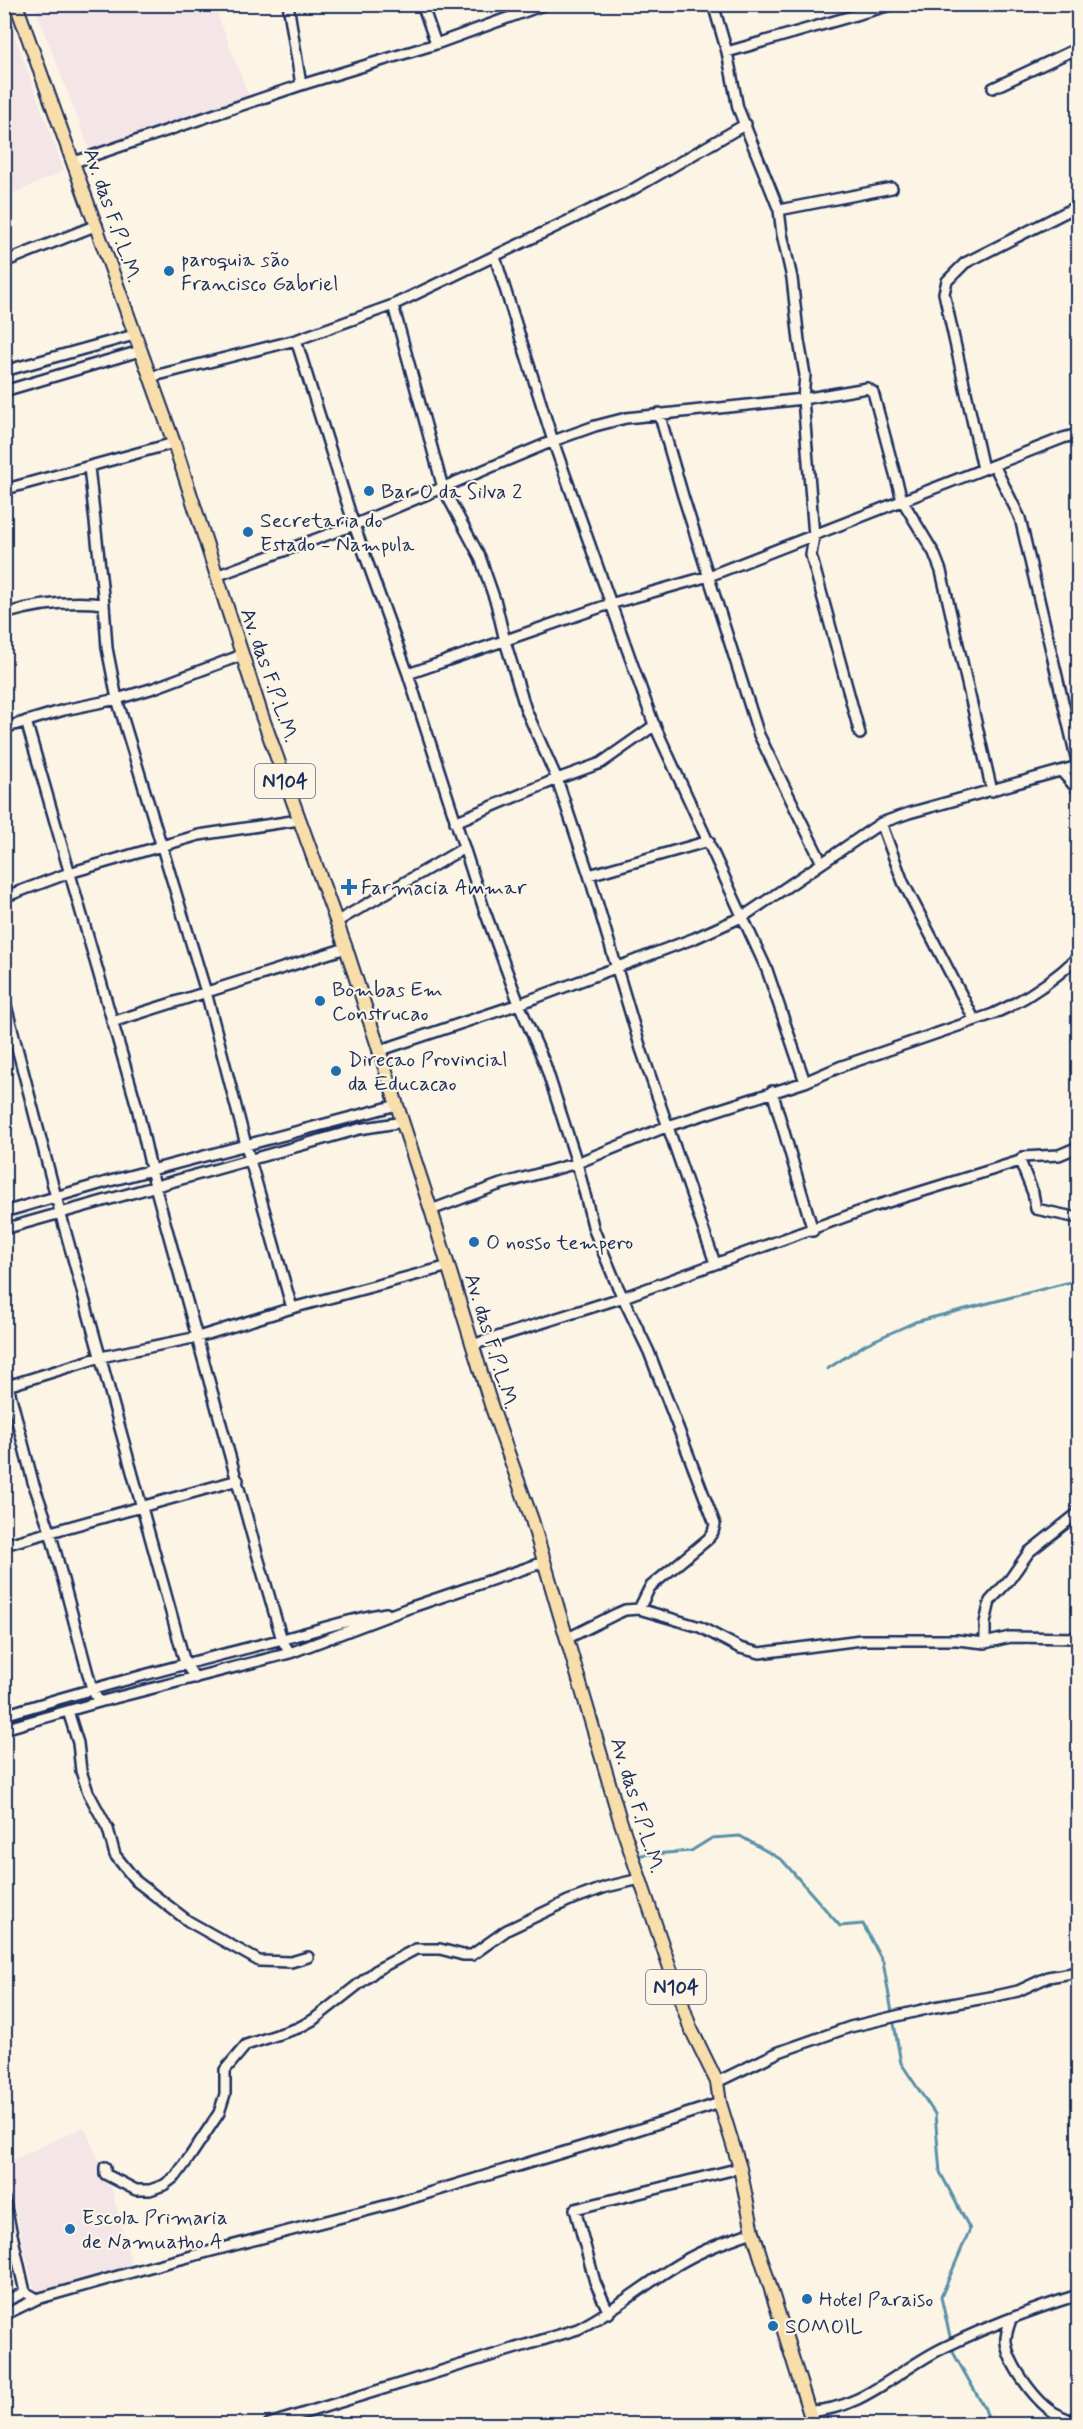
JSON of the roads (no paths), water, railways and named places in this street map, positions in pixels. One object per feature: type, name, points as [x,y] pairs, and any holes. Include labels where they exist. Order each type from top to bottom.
[{"type":"main road","name":"Av. das F.P.L.M.","points":[[16,4],[174,443],[242,655],[346,948],[568,1638],[620,1820],[690,2027],[717,2082],[720,2103],[740,2168],[753,2232],[813,2424]]},
{"type":"street","points":[[288,4],[302,85]]},
{"type":"street","points":[[422,4],[436,44]]},
{"type":"street","points":[[74,162],[302,85],[436,44],[525,9],[546,4]]},
{"type":"street","points":[[713,4],[727,52],[738,108],[780,210],[805,375],[803,399],[814,536],[811,555],[860,734]]},
{"type":"street","points":[[727,52],[869,8],[894,4]]},
{"type":"street","points":[[993,88],[1078,48]]},
{"type":"street","points":[[150,377],[297,340],[393,305],[630,191],[746,124]]},
{"type":"street","points":[[780,210],[892,188]]},
{"type":"street","points":[[983,470],[946,300],[947,281],[965,263],[1078,206]]},
{"type":"street","points":[[4,262],[97,225]]},
{"type":"street","points":[[495,257],[553,441],[655,725],[767,970],[805,1082]]},
{"type":"street","points":[[393,305],[444,488],[480,557],[496,603],[526,710],[557,779],[589,875],[615,968],[716,1263]]},
{"type":"street","points":[[4,371],[134,335]]},
{"type":"street","points":[[297,340],[354,525],[408,674],[454,822],[519,1004],[545,1064],[577,1162],[594,1230],[649,1352],[715,1524],[708,1539],[650,1587],[639,1610]]},
{"type":"street","points":[[4,391],[140,351]]},
{"type":"street","points":[[216,576],[354,525],[553,441],[595,426],[659,413],[803,399],[867,388],[873,392],[902,500],[934,553],[941,571],[992,790]]},
{"type":"street","points":[[659,413],[759,735],[822,863]]},
{"type":"street","points":[[408,674],[610,604],[709,576],[1078,434]]},
{"type":"street","points":[[4,493],[10,488],[174,443]]},
{"type":"street","points":[[378,1051],[519,1004],[744,916],[786,885],[881,823],[909,813],[1078,766],[1020,518],[994,465]]},
{"type":"street","points":[[89,467],[107,648],[117,699],[206,992],[292,1308]]},
{"type":"street","points":[[4,614],[21,609],[74,602],[104,604]]},
{"type":"street","points":[[4,728],[64,710],[117,699],[154,688],[242,655]]},
{"type":"street","points":[[26,721],[137,1107],[154,1186],[282,1640],[290,1653]]},
{"type":"street","points":[[454,822],[601,763],[655,725]]},
{"type":"street","points":[[1062,772],[1078,790]]},
{"type":"street","points":[[4,897],[69,873],[161,845],[210,833],[299,820]]},
{"type":"street","points":[[881,823],[903,882],[974,1019]]},
{"type":"street","points":[[589,875],[709,841]]},
{"type":"street","points":[[336,922],[464,848]]},
{"type":"street","points":[[112,1022],[346,948]]},
{"type":"street","points":[[431,1210],[498,1185],[577,1162],[668,1126],[805,1082],[842,1066],[1014,1005],[1044,986],[1078,957]]},
{"type":"street","points":[[4,998],[60,1212],[186,1663],[195,1678]]},
{"type":"street","points":[[772,1091],[813,1231]]},
{"type":"street","points":[[4,1212],[151,1170],[397,1105]]},
{"type":"street","points":[[4,1229],[359,1129],[403,1122]]},
{"type":"street","points":[[472,1345],[624,1297],[872,1208],[1020,1161],[1023,1157],[1059,1155],[1078,1147]]},
{"type":"street","points":[[1020,1161],[1033,1193],[1036,1209],[1078,1218]]},
{"type":"street","points":[[7,1387],[101,1357],[198,1337],[292,1308],[448,1266]]},
{"type":"street","points":[[4,1370],[33,1482],[50,1531],[92,1689],[99,1702]]},
{"type":"street","points":[[4,1545],[238,1480]]},
{"type":"street","points":[[985,1643],[990,1601],[1010,1579],[1029,1552],[1078,1513]]},
{"type":"street","points":[[4,1729],[290,1653],[544,1562]]},
{"type":"street","points":[[4,1714],[357,1618],[406,1610]]},
{"type":"street","points":[[568,1638],[625,1610],[639,1610],[700,1627],[740,1648],[760,1653],[861,1640],[957,1640],[985,1643],[1010,1637],[1078,1638]]},
{"type":"street","points":[[68,1711],[78,1743],[81,1771],[88,1792],[108,1829],[115,1855],[136,1881],[188,1921],[260,1961],[291,1962],[308,1957]]},
{"type":"street","points":[[105,2167],[105,2174],[136,2190],[150,2190],[164,2185],[176,2176],[219,2113],[225,2094],[225,2070],[246,2045],[298,2028],[313,2020],[358,1982],[378,1969],[416,1949],[440,1949],[463,1956],[472,1954],[507,1930],[568,1901],[640,1879]]},
{"type":"street","points":[[717,2082],[779,2052],[850,2027],[996,1996],[1048,1977],[1078,1972]]},
{"type":"street","points":[[4,2315],[37,2299],[392,2204],[634,2132],[720,2103]]},
{"type":"street","points":[[609,2313],[595,2282],[574,2209],[740,2168]]},
{"type":"street","points":[[4,2199],[25,2292],[37,2299]]},
{"type":"street","points":[[268,2424],[578,2329],[609,2313],[674,2266],[696,2254],[753,2232]]},
{"type":"street","points":[[4,2302],[25,2292]]},
{"type":"street","points":[[809,2411],[837,2408],[854,2401],[944,2347],[1036,2308],[1078,2295]]},
{"type":"street","points":[[1011,2319],[1005,2339],[1007,2350],[1017,2369],[1035,2397],[1058,2415],[1065,2416],[1078,2424]]},
{"type":"waterway","points":[[827,1369],[866,1344],[915,1322],[1078,1280]]},
{"type":"waterway","points":[[641,1855],[691,1851],[712,1838],[740,1836],[782,1860],[840,1926],[863,1924],[883,1962],[901,2063],[935,2114],[940,2172],[970,2229],[941,2297],[954,2354],[985,2409],[990,2424]]},
{"type":"place","name":"paroquia são Francisco Gabriel","points":[[169,271]]},
{"type":"place","name":"Bar O da Silva 2","points":[[369,491]]},
{"type":"place","name":"Secretaria do Estado - Nampula","points":[[248,532]]},
{"type":"place","name":"Farmacia Ammar","points":[[349,887]]},
{"type":"place","name":"Bombas Em Construcao","points":[[320,1001]]},
{"type":"place","name":"Direcao Provincial da Educacao","points":[[336,1071]]},
{"type":"place","name":"O nosso tempero","points":[[474,1242]]},
{"type":"place","name":"Escola Primaria de Namuatho A","points":[[70,2229]]},
{"type":"place","name":"Hotel Paraiso","points":[[807,2299]]},
{"type":"place","name":"SOMOIL","points":[[773,2326]]}]
